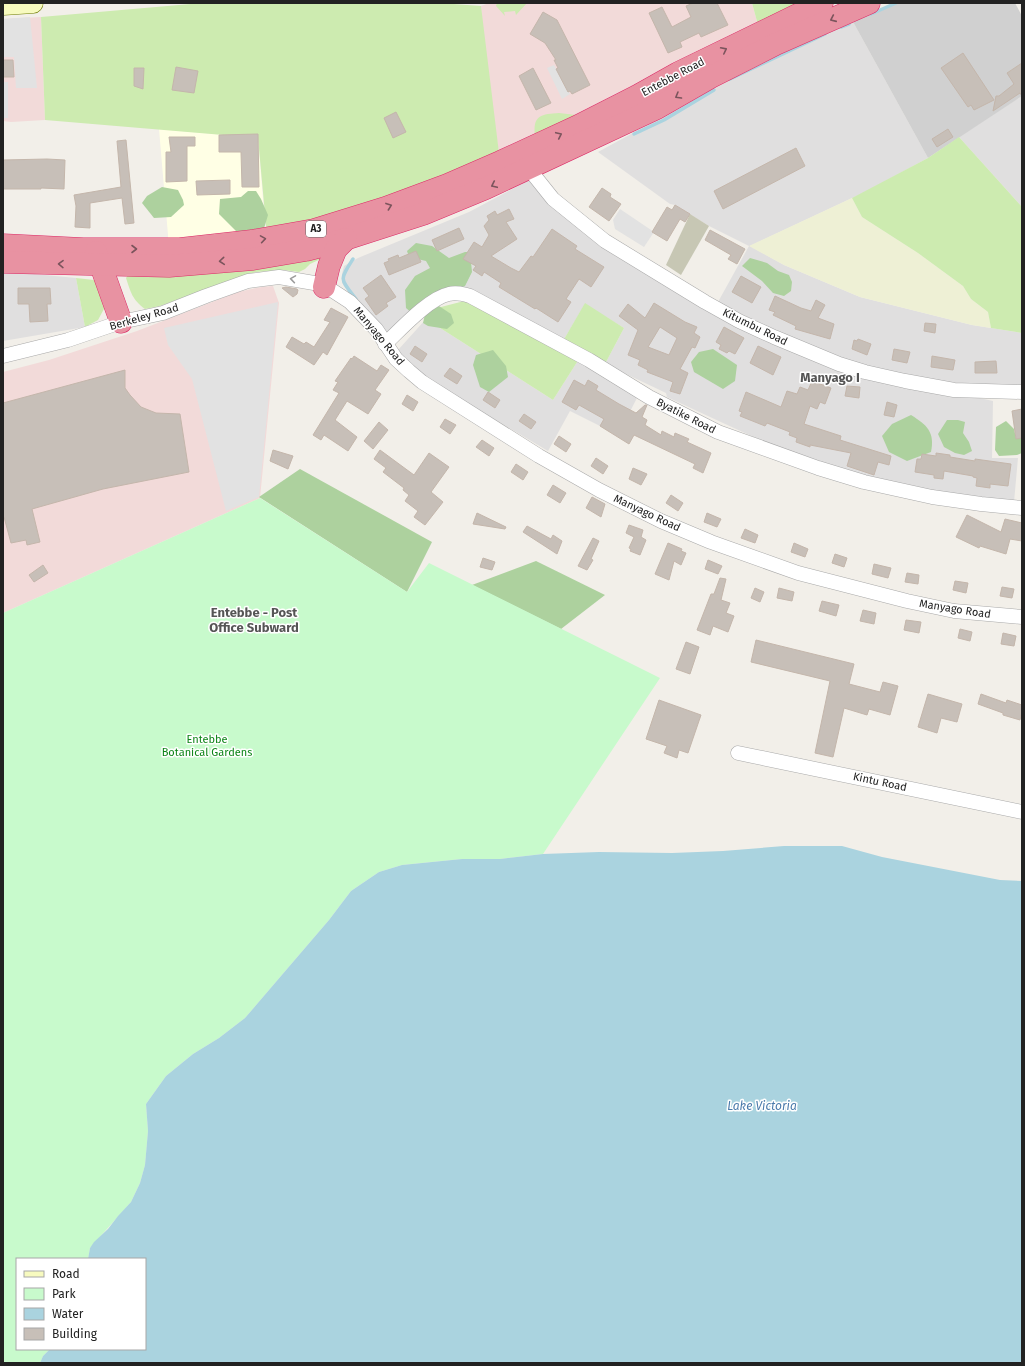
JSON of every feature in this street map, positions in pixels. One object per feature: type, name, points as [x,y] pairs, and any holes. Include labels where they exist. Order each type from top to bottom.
[{"type":"highway","name":"Entebbe Road","points":[[526,160],[576,127],[678,73],[822,3]]},
{"type":"highway","points":[[526,160],[657,108],[712,77],[776,44],[869,3]]},
{"type":"highway","name":"A3","points":[[3,245],[169,266],[253,259],[306,250],[346,239],[423,214],[486,188],[526,160]]},
{"type":"highway","name":"A3","points":[[3,262],[98,257],[180,249],[252,241],[314,230],[385,208],[447,185],[526,160]]},
{"type":"highway","points":[[327,288],[329,266],[336,249],[346,239]]},
{"type":"highway","points":[[98,257],[121,322]]},
{"type":"main road","points":[[3,5],[33,3]]},
{"type":"street","name":"Kitumbu Road","points":[[526,160],[554,199],[605,241],[739,321],[839,364],[865,372],[954,390],[1022,392]]},
{"type":"street","name":"Berkeley Road","points":[[3,356],[68,340],[121,322],[163,313],[248,281],[279,277],[314,283],[327,288]]},
{"type":"street","name":"Manyago Road","points":[[327,288],[350,302],[365,316],[400,363],[422,382],[539,456],[599,490],[661,521],[711,542],[798,573],[914,603],[954,611],[1022,618]]},
{"type":"street","name":"Byatike Road","points":[[385,344],[434,300],[448,294],[470,296],[589,360],[649,397],[718,432],[818,468],[864,482],[932,497],[1022,508]]},
{"type":"street","name":"Kintu Road","points":[[738,753],[1022,812]]},
{"type":"shaded area","points":[[489,3],[752,3],[758,25],[613,95],[499,153],[483,51],[481,6]]},
{"type":"shaded area","points":[[896,3],[1015,3],[1022,16],[1022,96],[928,158],[852,20]]},
{"type":"shaded area","points":[[30,17],[37,88],[16,88],[14,57],[3,57],[3,19]]},
{"type":"shaded area","points":[[41,17],[45,120],[3,121],[3,19]]},
{"type":"shaded area","points":[[852,20],[928,158],[863,193],[750,246],[784,265],[860,297],[972,325],[1022,333],[1022,389],[949,387],[828,355],[718,302],[749,246],[709,226],[675,205],[670,204],[598,152],[765,61]]},
{"type":"shaded area","points":[[554,65],[570,94],[562,99],[547,68]]},
{"type":"shaded area","points":[[3,82],[8,82],[8,118],[3,118]]},
{"type":"shaded area","points":[[1022,96],[1022,207],[959,137]]},
{"type":"shaded area","points":[[159,129],[258,138],[266,237],[168,252],[168,235]]},
{"type":"shaded area","points":[[531,179],[557,208],[755,335],[993,401],[992,458],[1018,458],[1014,502],[898,486],[778,448],[723,423],[667,397],[666,393],[605,364],[624,328],[585,304],[563,341],[467,289],[416,313],[385,338],[342,283],[344,266],[358,258],[469,212]]},
{"type":"shaded area","points":[[852,198],[862,217],[918,253],[963,286],[971,299],[988,312],[991,328],[972,325],[860,297],[784,265],[749,246]]},
{"type":"shaded area","points":[[620,209],[654,232],[644,247],[615,229],[613,220]]},
{"type":"shaded area","points":[[690,214],[709,226],[681,275],[666,265]]},
{"type":"shaded area","points":[[3,271],[76,278],[85,327],[3,341]]},
{"type":"shaded area","points":[[273,286],[279,303],[260,498],[3,613],[3,372],[49,360],[137,331],[238,292]]},
{"type":"shaded area","points":[[278,302],[259,497],[226,511],[192,379],[168,345],[164,328]]},
{"type":"shaded area","points":[[426,319],[553,400],[579,359],[639,394],[618,435],[570,411],[548,451],[438,386],[411,366],[398,350]]},
{"type":"green space","points":[[202,3],[440,3],[481,6],[499,153],[399,193],[267,236],[258,138],[45,120],[41,17]]},
{"type":"green space","points":[[497,3],[527,3],[516,15],[515,11],[504,12],[505,16],[496,6]]},
{"type":"green space","points":[[752,3],[796,3],[758,25]]},
{"type":"green space","points":[[559,113],[576,115],[535,136],[535,124],[540,117],[543,115]]},
{"type":"green space","points":[[959,137],[1022,207],[1022,333],[991,328],[988,312],[971,299],[963,286],[918,253],[862,217],[852,198],[928,158]]},
{"type":"green space","points":[[162,187],[178,190],[184,205],[171,217],[154,218],[142,203],[147,196]]},
{"type":"green space","points":[[248,191],[256,191],[268,215],[263,232],[237,232],[219,214],[220,199],[241,197]]},
{"type":"green space","points":[[416,243],[432,246],[449,258],[465,252],[470,252],[472,272],[465,286],[454,290],[413,314],[406,308],[405,290],[415,276],[430,268],[426,261],[409,257],[407,251]]},
{"type":"green space","points":[[325,257],[310,264],[299,272],[284,270],[256,272],[160,306],[145,309],[132,295],[126,278],[128,275]]},
{"type":"green space","points":[[750,258],[767,263],[778,271],[789,275],[792,282],[791,291],[784,296],[773,293],[762,281],[742,266]]},
{"type":"green space","points":[[76,278],[94,280],[99,284],[105,307],[98,320],[85,327]]},
{"type":"green space","points":[[468,300],[579,359],[553,400],[426,319],[441,307]]},
{"type":"green space","points":[[585,303],[624,328],[605,364],[563,341]]},
{"type":"green space","points":[[439,306],[451,314],[454,323],[447,329],[428,326],[423,323],[425,314]]},
{"type":"green space","points":[[713,349],[737,365],[735,381],[723,389],[694,372],[691,362],[699,352]]},
{"type":"green space","points":[[493,350],[506,366],[508,377],[489,392],[480,387],[473,365],[476,355]]},
{"type":"green space","points":[[911,415],[921,422],[931,434],[932,445],[931,452],[907,461],[889,452],[882,436],[892,424]]},
{"type":"green space","points":[[947,420],[958,420],[965,422],[963,433],[969,442],[972,451],[964,455],[955,453],[944,447],[938,434]]},
{"type":"green space","points":[[1006,421],[1014,429],[1016,438],[1022,434],[1022,453],[1017,455],[999,456],[995,450],[996,427]]},
{"type":"green space","points":[[300,469],[432,542],[407,592],[259,497]]},
{"type":"green space","name":"Entebbe Botanical Gardens","points":[[260,498],[407,592],[429,563],[660,678],[543,854],[500,859],[462,859],[402,865],[379,872],[351,891],[329,920],[245,1018],[219,1038],[193,1054],[166,1076],[146,1104],[148,1131],[145,1165],[140,1183],[131,1202],[90,1248],[88,1258],[16,1258],[16,1350],[49,1350],[43,1356],[40,1363],[3,1363],[3,613]]},
{"type":"green space","points":[[536,561],[605,595],[561,629],[472,585]]},
{"type":"water","name":"Lake Victoria","points":[[784,846],[842,846],[882,857],[1000,880],[1022,881],[1022,1363],[40,1363],[43,1356],[49,1350],[146,1350],[146,1258],[88,1258],[90,1248],[94,1242],[108,1229],[131,1202],[140,1183],[145,1165],[148,1131],[146,1104],[166,1076],[193,1054],[219,1038],[245,1018],[329,920],[351,891],[379,872],[402,865],[462,859],[500,859],[543,854],[723,851]]},
{"type":"building","points":[[693,3],[717,3],[728,25],[701,37],[699,33],[680,42],[682,47],[668,53],[649,13],[662,7],[672,27],[691,17],[686,6]]},
{"type":"building","points":[[543,12],[557,20],[590,85],[572,94],[570,91],[568,92],[556,69],[558,68],[554,60],[556,60],[545,43],[530,34]]},
{"type":"building","points":[[963,53],[994,100],[974,110],[971,105],[968,107],[941,68]]},
{"type":"building","points":[[3,60],[13,60],[14,77],[3,77]]},
{"type":"building","points":[[1022,63],[1022,96],[1020,93],[993,111],[996,96],[999,96],[1014,84],[1007,73]]},
{"type":"building","points":[[176,67],[198,71],[194,93],[172,90]]},
{"type":"building","points":[[134,68],[144,68],[143,89],[134,86]]},
{"type":"building","points":[[533,68],[551,103],[536,110],[519,76]]},
{"type":"building","points":[[396,112],[406,132],[393,138],[384,118]]},
{"type":"building","points":[[948,129],[953,137],[937,147],[932,139]]},
{"type":"building","points":[[258,134],[259,187],[242,187],[241,152],[219,152],[219,135]]},
{"type":"building","points":[[169,137],[195,137],[195,146],[187,146],[187,181],[166,182],[166,152],[171,152]]},
{"type":"building","points":[[126,140],[134,223],[125,224],[122,198],[90,203],[90,228],[75,227],[76,206],[74,195],[121,187],[117,141]]},
{"type":"building","points":[[796,148],[805,166],[723,209],[714,191]]},
{"type":"building","points":[[3,160],[65,160],[64,189],[3,189]]},
{"type":"building","points":[[230,180],[230,194],[197,195],[196,181]]},
{"type":"building","points":[[602,188],[611,194],[610,197],[621,204],[609,221],[589,207]]},
{"type":"building","points":[[675,205],[690,214],[685,222],[680,219],[667,241],[652,232],[667,207],[672,210]]},
{"type":"building","points":[[509,209],[514,219],[506,222],[517,239],[491,256],[519,272],[531,256],[533,257],[552,229],[577,246],[575,249],[604,267],[591,287],[579,279],[566,299],[571,302],[558,322],[499,287],[501,283],[484,272],[482,276],[473,270],[476,266],[463,259],[474,242],[482,247],[489,235],[484,226],[489,220],[487,216],[495,211],[497,215]]},
{"type":"building","points":[[459,228],[464,239],[437,251],[432,240]]},
{"type":"building","points":[[710,230],[745,249],[737,264],[728,259],[731,255],[705,240]]},
{"type":"building","points":[[416,251],[421,262],[389,275],[384,263],[389,261],[388,259],[398,255],[399,258]]},
{"type":"building","points":[[381,275],[396,297],[386,303],[388,306],[376,315],[365,299],[369,296],[363,288]]},
{"type":"building","points":[[741,276],[761,287],[752,303],[732,292]]},
{"type":"building","points":[[286,287],[297,289],[297,294],[293,297],[282,288]]},
{"type":"building","points":[[18,288],[50,288],[51,304],[47,304],[48,321],[30,322],[29,304],[18,304]]},
{"type":"building","points":[[775,296],[811,311],[816,300],[825,305],[818,318],[834,324],[830,339],[795,329],[796,326],[773,315],[775,312],[769,310]]},
{"type":"building","points":[[654,303],[685,322],[697,327],[694,333],[700,337],[695,348],[692,347],[680,369],[688,373],[680,394],[670,391],[673,382],[647,372],[648,370],[638,365],[640,360],[628,355],[638,330],[619,316],[628,304],[645,318]],"holes":[[[660,327],[677,338],[669,355],[648,347]]]},
{"type":"building","points":[[331,308],[348,317],[327,355],[323,352],[314,365],[286,347],[292,337],[304,344],[306,342],[314,347],[330,322],[324,320]]},
{"type":"building","points":[[925,323],[936,324],[935,333],[924,331]]},
{"type":"building","points":[[724,327],[744,338],[735,354],[729,351],[727,353],[719,349],[721,345],[716,342]]},
{"type":"building","points":[[858,339],[871,344],[867,355],[852,349],[854,340],[857,341]]},
{"type":"building","points":[[415,346],[427,354],[422,362],[410,354]]},
{"type":"building","points":[[758,346],[781,357],[773,375],[750,363]]},
{"type":"building","points":[[894,349],[910,352],[907,363],[892,360]]},
{"type":"building","points":[[354,356],[377,371],[381,365],[389,370],[375,390],[381,394],[368,414],[347,401],[335,420],[357,437],[348,451],[324,435],[321,440],[313,435],[339,393],[333,390],[338,382],[335,381]]},
{"type":"building","points":[[932,356],[955,360],[953,370],[931,367]]},
{"type":"building","points":[[996,361],[997,373],[975,373],[975,362]]},
{"type":"building","points":[[450,368],[462,376],[457,384],[444,376]]},
{"type":"building","points":[[125,370],[125,388],[141,407],[156,413],[180,414],[189,472],[103,489],[32,509],[40,542],[27,545],[26,540],[11,543],[3,517],[3,403]]},
{"type":"building","points":[[574,380],[585,386],[588,380],[598,386],[596,390],[636,413],[647,405],[642,417],[647,420],[645,425],[661,435],[662,431],[674,437],[675,433],[689,439],[687,442],[711,453],[703,473],[693,468],[695,464],[634,435],[629,444],[600,426],[604,419],[579,405],[576,410],[562,402]]},
{"type":"building","points":[[812,381],[831,388],[825,404],[820,402],[817,409],[810,406],[804,424],[841,436],[840,440],[891,456],[889,465],[878,462],[874,475],[847,466],[851,453],[810,445],[810,447],[796,442],[797,438],[789,435],[790,432],[767,423],[765,426],[740,416],[742,412],[739,411],[746,392],[781,407],[787,391],[797,394],[800,387],[808,390]]},
{"type":"building","points":[[847,386],[860,387],[859,398],[845,396]]},
{"type":"building","points":[[488,392],[500,400],[495,408],[483,400]]},
{"type":"building","points":[[407,395],[418,402],[413,411],[402,404]]},
{"type":"building","points":[[887,402],[897,405],[894,417],[884,415]]},
{"type":"building","points":[[1022,409],[1022,438],[1016,439],[1012,411]]},
{"type":"building","points":[[524,414],[536,422],[531,429],[519,421]]},
{"type":"building","points":[[445,419],[456,425],[450,434],[440,427]]},
{"type":"building","points":[[379,422],[388,430],[373,449],[364,441]]},
{"type":"building","points":[[559,436],[571,444],[566,452],[554,444]]},
{"type":"building","points":[[482,440],[494,448],[489,456],[476,447]]},
{"type":"building","points":[[273,450],[293,456],[288,469],[270,461]]},
{"type":"building","points":[[380,450],[414,475],[429,453],[449,467],[431,492],[443,502],[425,525],[414,517],[418,511],[405,501],[409,495],[403,490],[404,488],[383,472],[386,468],[374,459]]},
{"type":"building","points":[[936,453],[975,461],[975,459],[1011,464],[1008,486],[990,484],[990,488],[976,486],[977,478],[973,476],[944,471],[943,479],[934,478],[934,475],[915,472],[917,459],[921,459],[922,454],[936,456]]},
{"type":"building","points":[[596,458],[608,466],[603,474],[591,466]]},
{"type":"building","points":[[516,464],[528,472],[523,480],[511,472]]},
{"type":"building","points":[[633,468],[647,474],[641,485],[629,479]]},
{"type":"building","points":[[553,485],[566,493],[560,503],[547,495]]},
{"type":"building","points":[[671,495],[683,503],[678,511],[666,503]]},
{"type":"building","points":[[592,497],[605,504],[601,517],[586,508]]},
{"type":"building","points":[[477,513],[506,527],[505,529],[473,524]]},
{"type":"building","points":[[707,513],[721,519],[717,527],[704,522]]},
{"type":"building","points":[[967,515],[1001,532],[1005,519],[1022,523],[1022,541],[1010,539],[1006,554],[980,546],[979,548],[956,537]]},
{"type":"building","points":[[629,525],[643,530],[641,537],[646,540],[640,555],[630,551],[631,549],[629,548],[634,537],[626,533]]},
{"type":"building","points":[[527,526],[551,539],[553,535],[562,541],[557,554],[523,532]]},
{"type":"building","points":[[745,529],[758,535],[755,543],[741,538]]},
{"type":"building","points":[[593,538],[599,541],[591,559],[593,560],[587,570],[578,566]]},
{"type":"building","points":[[668,543],[682,549],[681,551],[686,553],[681,565],[674,561],[669,580],[655,574]]},
{"type":"building","points":[[794,543],[808,549],[805,557],[791,552]]},
{"type":"building","points":[[835,554],[847,558],[844,567],[832,563]]},
{"type":"building","points":[[483,558],[495,562],[492,570],[480,567]]},
{"type":"building","points":[[708,560],[722,566],[718,574],[705,569]]},
{"type":"building","points":[[874,564],[891,568],[888,578],[872,574]]},
{"type":"building","points":[[43,565],[48,573],[34,582],[29,575]]},
{"type":"building","points":[[907,573],[919,575],[918,584],[905,582]]},
{"type":"building","points":[[720,578],[726,579],[721,600],[730,603],[726,613],[734,616],[728,632],[713,626],[710,635],[697,630],[711,594],[714,594]]},
{"type":"building","points":[[955,581],[968,583],[966,593],[953,590]]},
{"type":"building","points":[[1002,587],[1014,589],[1012,598],[1000,596]]},
{"type":"building","points":[[755,588],[764,592],[760,602],[751,598]]},
{"type":"building","points":[[779,588],[794,592],[792,601],[777,598]]},
{"type":"building","points":[[822,601],[839,605],[836,616],[819,611]]},
{"type":"building","points":[[863,610],[876,613],[874,624],[860,621]]},
{"type":"building","points":[[906,620],[921,622],[919,633],[904,630]]},
{"type":"building","points":[[960,629],[972,632],[970,641],[958,638]]},
{"type":"building","points":[[1003,633],[1016,636],[1014,646],[1001,644]]},
{"type":"building","points":[[756,640],[854,664],[849,684],[880,692],[883,682],[898,686],[890,715],[869,709],[867,715],[844,708],[833,757],[815,753],[830,681],[751,662]]},
{"type":"building","points":[[686,642],[699,647],[690,674],[676,669]]},
{"type":"building","points":[[928,694],[962,704],[957,722],[941,718],[937,733],[918,727]]},
{"type":"building","points":[[981,694],[1006,703],[1007,700],[1022,705],[1020,720],[1003,715],[1003,713],[978,704]]},
{"type":"building","points":[[659,700],[701,715],[688,753],[679,750],[677,758],[664,753],[667,746],[646,739]]},
{"type":"waterway","points":[[871,14],[896,3]]},
{"type":"waterway","points":[[841,27],[849,24]]},
{"type":"waterway","points":[[730,79],[825,34]]},
{"type":"waterway","points":[[634,134],[664,120],[714,90]]},
{"type":"waterway","points":[[353,259],[345,272],[343,279],[344,283],[356,299]]},
{"type":"district","name":"Manyago I","points":[[830,377]]},
{"type":"district","name":"Entebbe - Post Office Subward","points":[[254,620]]}]
